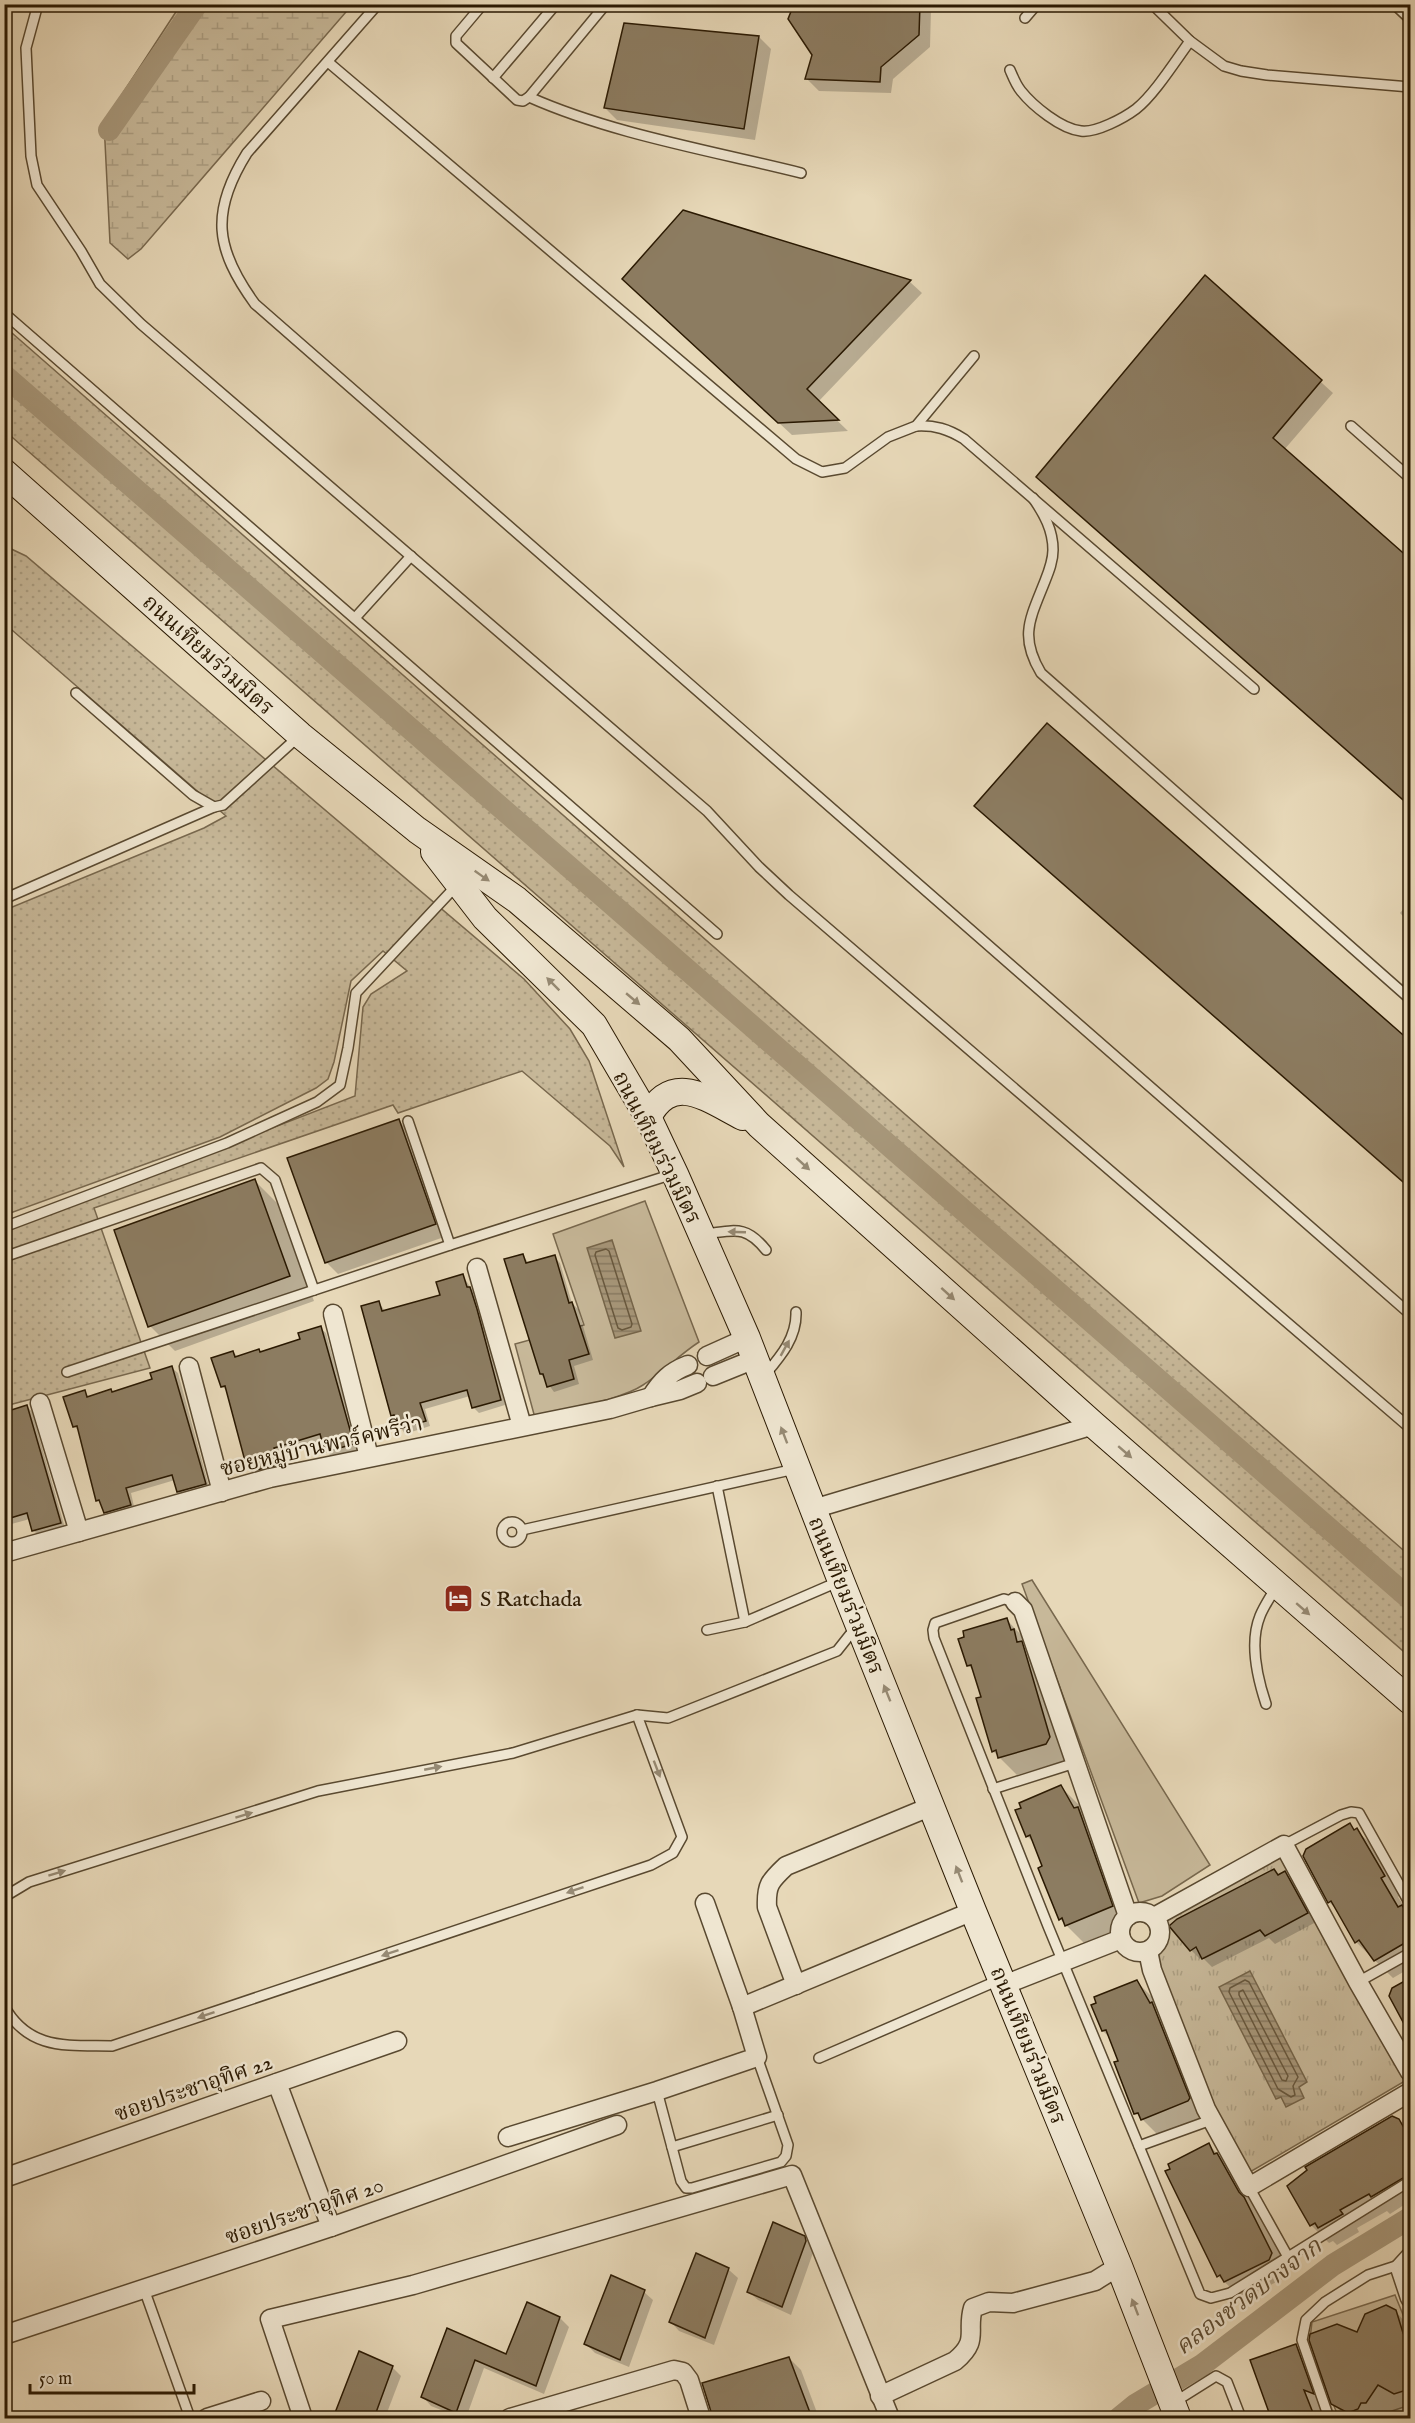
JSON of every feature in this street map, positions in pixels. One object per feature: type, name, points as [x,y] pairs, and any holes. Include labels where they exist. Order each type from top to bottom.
[{"type":"street","name":"ถนนเทียมร่วมมิตร","points":[[7,478],[300,735],[417,830],[517,900],[679,1039],[759,1125],[1094,1425],[1410,1701]]},
{"type":"street","name":"ถนนเทียมร่วมมิตร","points":[[417,830],[485,918],[594,1025],[648,1117],[755,1358],[841,1581],[1174,2406]]},
{"type":"street","points":[[648,1117],[660,1098],[667,1094],[692,1091],[759,1125]]},
{"type":"street","points":[[477,1268],[522,1426]]},
{"type":"street","points":[[333,1314],[369,1457]]},
{"type":"street","points":[[707,1356],[755,1358]]},
{"type":"street","name":"ซอยหมู่บ้านพาร์คพรีว่า","points":[[4,1553],[270,1478],[610,1409],[680,1390],[755,1358]]},
{"type":"street","points":[[651,1397],[672,1371],[688,1365]]},
{"type":"street","points":[[189,1367],[222,1492]]},
{"type":"street","points":[[40,1403],[79,1532]]},
{"type":"street","points":[[813,1509],[1094,1425]]},
{"type":"street","points":[[1015,1602],[1023,1611],[1128,1916]]},
{"type":"street","points":[[796,1985],[767,1907],[766,1894],[770,1881],[786,1866],[932,1806]]},
{"type":"street","points":[[1154,1917],[1284,1845],[1410,2072]]},
{"type":"street","points":[[508,2137],[757,2057],[705,1903]]},
{"type":"street","points":[[742,2007],[973,1911]]},
{"type":"street","points":[[1141,1912],[1154,1917],[1160,1929],[1160,1936],[1154,1948],[1135,1952],[1129,1949],[1121,1939],[1121,1926],[1128,1916],[1141,1912]]},
{"type":"street","points":[[1003,1982],[1121,1939]]},
{"type":"street","points":[[1148,1951],[1152,1970],[1211,2120],[1249,2187],[1410,2092]]},
{"type":"street","name":"ซอยประชาอุทิศ 22","points":[[4,2178],[397,2041]]},
{"type":"street","points":[[278,2083],[331,2227]]},
{"type":"street","name":"ซอยประชาอุทิศ 20","points":[[4,2335],[331,2227],[617,2125]]},
{"type":"street","points":[[303,2418],[270,2319],[413,2284],[792,2175],[890,2418]]},
{"type":"street","points":[[1407,2260],[1400,2268],[1410,2298]]},
{"type":"street","points":[[880,2396],[955,2361],[965,2352],[973,2330],[971,2317],[973,2308],[979,2304],[1013,2303],[1095,2281],[1119,2266]]},
{"type":"street","points":[[510,2418],[674,2370],[683,2372],[689,2380],[701,2418]]},
{"type":"street","points":[[207,2418],[261,2401]]},
{"type":"lane","points":[[38,4],[26,48],[31,156],[37,185],[100,284],[141,324],[707,811],[759,867],[789,895],[1410,1428]]},
{"type":"lane","points":[[378,4],[247,153],[231,178],[222,207],[222,232],[227,257],[238,281],[255,304],[1410,1314]]},
{"type":"lane","points":[[483,4],[456,36],[456,43],[517,100],[529,97],[606,4]]},
{"type":"lane","points":[[493,78],[556,4]]},
{"type":"lane","points":[[1025,18],[1037,4]]},
{"type":"lane","points":[[1152,4],[1190,41],[1224,66],[1241,71],[1410,87]]},
{"type":"lane","points":[[1394,4],[1410,19]]},
{"type":"lane","points":[[1010,70],[1020,90],[1042,112],[1055,121],[1082,131],[1120,119],[1137,108],[1190,41]]},
{"type":"lane","points":[[328,62],[796,459],[822,472],[845,468],[888,436],[916,426],[933,425],[949,430],[964,439],[1254,689]]},
{"type":"lane","points":[[529,97],[564,112],[606,124],[801,173]]},
{"type":"lane","points":[[4,314],[717,934]]},
{"type":"lane","points":[[916,426],[974,356]]},
{"type":"lane","points":[[1351,426],[1410,478]]},
{"type":"lane","points":[[1033,498],[1045,517],[1051,533],[1053,551],[1050,568],[1028,632],[1028,646],[1041,673],[1410,999]]},
{"type":"lane","points":[[355,618],[411,556]]},
{"type":"lane","points":[[76,693],[194,795],[214,807]]},
{"type":"lane","points":[[4,899],[223,805],[300,735]]},
{"type":"lane","points":[[4,1227],[227,1143],[317,1102],[339,1085],[348,1048],[356,993],[459,883]]},
{"type":"lane","points":[[408,1121],[450,1245]]},
{"type":"lane","points":[[4,1257],[261,1168],[275,1180],[314,1290]]},
{"type":"lane","points":[[67,1372],[450,1245],[675,1174]]},
{"type":"lane","points":[[701,1234],[744,1230],[755,1237],[766,1250]]},
{"type":"lane","points":[[755,1358],[785,1351],[796,1325],[796,1312]]},
{"type":"lane","points":[[522,1530],[797,1469]]},
{"type":"lane","points":[[717,1486],[745,1622]]},
{"type":"lane","points":[[707,1630],[745,1622],[841,1581]]},
{"type":"lane","points":[[1266,1704],[1258,1682],[1254,1640],[1259,1616],[1276,1586]]},
{"type":"lane","points":[[1015,1602],[1004,1599],[936,1623],[933,1630],[934,1638],[1063,1962],[1200,2294],[1212,2298],[1230,2293],[1410,2181]]},
{"type":"lane","points":[[4,1897],[29,1882],[318,1791],[513,1753],[637,1715],[668,1718],[837,1651],[858,1623]]},
{"type":"lane","points":[[4,2006],[10,2016],[31,2036],[49,2043],[58,2046],[112,2046],[651,1865],[673,1853],[682,1837],[637,1715]]},
{"type":"lane","points":[[993,1789],[1075,1763]]},
{"type":"lane","points":[[1284,1845],[1341,1815],[1351,1812],[1359,1813],[1410,1904]]},
{"type":"lane","points":[[1358,1982],[1410,1953]]},
{"type":"lane","points":[[819,2058],[1003,1982]]},
{"type":"lane","points":[[657,2091],[681,2181],[686,2188],[781,2162],[786,2156],[788,2145],[757,2057]]},
{"type":"lane","points":[[672,2147],[778,2115]]},
{"type":"lane","points":[[1139,2146],[1211,2120]]},
{"type":"lane","points":[[1249,2187],[1288,2257]]},
{"type":"lane","points":[[1329,2418],[1302,2340],[1306,2320],[1324,2302],[1368,2275],[1407,2260]]},
{"type":"lane","points":[[144,2289],[190,2418]]},
{"type":"lane","points":[[1174,2406],[1216,2376],[1227,2382],[1240,2418]]},
{"type":"green space","points":[[181,4],[352,5],[141,249],[128,259],[110,243],[104,122]]},
{"type":"green space","points":[[4,326],[1410,1556],[1410,1657],[5,431]]},
{"type":"green space","points":[[5,546],[26,556],[524,979],[570,1029],[589,1061],[624,1167],[610,1146],[522,1071],[398,1113],[393,1105],[94,1208],[150,1368],[5,1406],[5,1231],[355,1096],[363,1007],[371,994],[407,971],[383,951],[351,981],[334,1062],[328,1079],[316,1088],[220,1137],[5,1215],[5,910],[204,828],[226,816],[5,624]]},
{"type":"green space","points":[[645,1201],[699,1342],[650,1380],[633,1390],[607,1400],[535,1418],[515,1344],[584,1325],[553,1234]]},
{"type":"green space","points":[[1032,1580],[1210,1865],[1162,1896],[1139,1903],[1022,1584]]},
{"type":"green space","points":[[1277,1856],[1285,1860],[1405,2081],[1250,2172],[1220,2119],[1155,1960],[1166,1941],[1164,1918]]},
{"type":"green space","points":[[1395,2295],[1410,2332],[1410,2405],[1371,2418],[1339,2418],[1309,2347],[1312,2322]]},
{"type":"water","points":[[612,1240],[641,1331],[615,1338],[587,1248]]},
{"type":"water","points":[[1250,1971],[1307,2082],[1299,2087],[1304,2098],[1286,2107],[1281,2097],[1276,2099],[1219,1987]]},
{"type":"building","points":[[794,4],[920,4],[919,35],[881,67],[880,82],[805,79],[812,55],[788,19]]},
{"type":"building","points":[[624,23],[759,36],[744,129],[604,108]]},
{"type":"building","points":[[683,210],[911,280],[807,389],[839,420],[778,423],[622,279]]},
{"type":"building","points":[[1205,275],[1322,380],[1273,438],[1410,559],[1410,806],[1036,477]]},
{"type":"building","points":[[1047,723],[1410,1041],[1410,1188],[974,806]]},
{"type":"building","points":[[399,1119],[436,1224],[325,1263],[287,1158]]},
{"type":"building","points":[[255,1179],[290,1276],[148,1327],[114,1230]]},
{"type":"building","points":[[523,1254],[526,1263],[555,1255],[569,1303],[572,1302],[589,1354],[569,1360],[574,1379],[547,1387],[543,1374],[540,1374],[504,1259]]},
{"type":"building","points":[[463,1274],[477,1309],[501,1400],[472,1408],[467,1390],[420,1403],[426,1421],[398,1429],[394,1415],[391,1416],[361,1306],[379,1301],[382,1311],[440,1295],[436,1282]]},
{"type":"building","points":[[321,1326],[354,1444],[325,1452],[320,1434],[274,1448],[279,1465],[252,1471],[248,1460],[245,1461],[225,1386],[221,1387],[211,1358],[233,1351],[235,1357],[259,1349],[260,1352],[300,1339],[298,1333]]},
{"type":"building","points":[[172,1366],[206,1484],[177,1492],[172,1475],[126,1488],[131,1505],[104,1513],[99,1500],[96,1501],[77,1426],[73,1427],[63,1397],[85,1390],[87,1397],[111,1389],[112,1392],[152,1379],[150,1373]]},
{"type":"building","points":[[27,1405],[61,1523],[32,1531],[27,1513],[4,1520],[4,1427],[9,1425],[5,1412]]},
{"type":"building","points":[[1007,1618],[1011,1630],[1014,1629],[1017,1642],[1022,1641],[1050,1737],[1046,1744],[998,1758],[996,1750],[992,1752],[976,1698],[981,1697],[971,1665],[967,1666],[958,1639],[964,1637],[963,1631]]},
{"type":"building","points":[[1061,1785],[1074,1808],[1078,1807],[1113,1906],[1065,1926],[1062,1918],[1059,1920],[1038,1868],[1042,1866],[1030,1835],[1026,1837],[1015,1810],[1021,1808],[1019,1803]]},
{"type":"building","points":[[1350,1823],[1354,1830],[1357,1828],[1385,1876],[1381,1878],[1398,1907],[1402,1905],[1410,1919],[1410,1940],[1374,1961],[1359,1940],[1355,1943],[1331,1901],[1328,1903],[1303,1856],[1306,1849]]},
{"type":"building","points":[[1274,1869],[1278,1875],[1285,1871],[1308,1913],[1265,1936],[1260,1930],[1202,1959],[1196,1947],[1190,1951],[1169,1926],[1177,1919]]},
{"type":"building","points":[[1410,1978],[1410,2035],[1389,1996],[1392,1988]]},
{"type":"building","points":[[1137,1980],[1150,2003],[1152,2002],[1190,2098],[1188,2101],[1141,2120],[1138,2113],[1134,2114],[1114,2062],[1118,2061],[1106,2030],[1102,2031],[1091,2005],[1096,2003],[1094,1997]]},
{"type":"building","points":[[1392,2116],[1399,2119],[1410,2139],[1410,2174],[1371,2197],[1369,2194],[1340,2210],[1343,2214],[1318,2228],[1315,2223],[1310,2226],[1287,2186],[1307,2170],[1305,2167]]},
{"type":"building","points":[[1209,2143],[1244,2197],[1272,2253],[1269,2260],[1224,2282],[1220,2275],[1217,2277],[1165,2171],[1170,2169],[1168,2164]]},
{"type":"building","points":[[773,2222],[805,2236],[806,2241],[782,2307],[747,2292]]},
{"type":"building","points":[[696,2253],[729,2268],[705,2338],[669,2322]]},
{"type":"building","points":[[611,2275],[645,2290],[620,2360],[584,2344]]},
{"type":"building","points":[[527,2302],[560,2317],[536,2386],[475,2360],[456,2413],[421,2397],[447,2328],[506,2354]]},
{"type":"building","points":[[1386,2305],[1396,2310],[1410,2347],[1410,2389],[1394,2394],[1378,2385],[1366,2403],[1361,2403],[1358,2409],[1348,2413],[1331,2404],[1309,2340],[1310,2334],[1337,2324],[1357,2332],[1365,2314]]},
{"type":"building","points":[[1296,2344],[1314,2394],[1304,2390],[1315,2418],[1271,2418],[1250,2360]]},
{"type":"building","points":[[359,2351],[393,2366],[374,2418],[333,2418]]},
{"type":"building","points":[[789,2357],[812,2418],[713,2418],[702,2383]]},
{"type":"waterway","points":[[109,130],[197,4]]},
{"type":"waterway","points":[[4,375],[1410,1599]]},
{"type":"waterway","name":"คลองชวดบางจาก","points":[[1119,2418],[1135,2405],[1202,2365],[1333,2265],[1410,2218]]},
{"type":"place","name":"S Ratchada","points":[[459,1598]]}]
